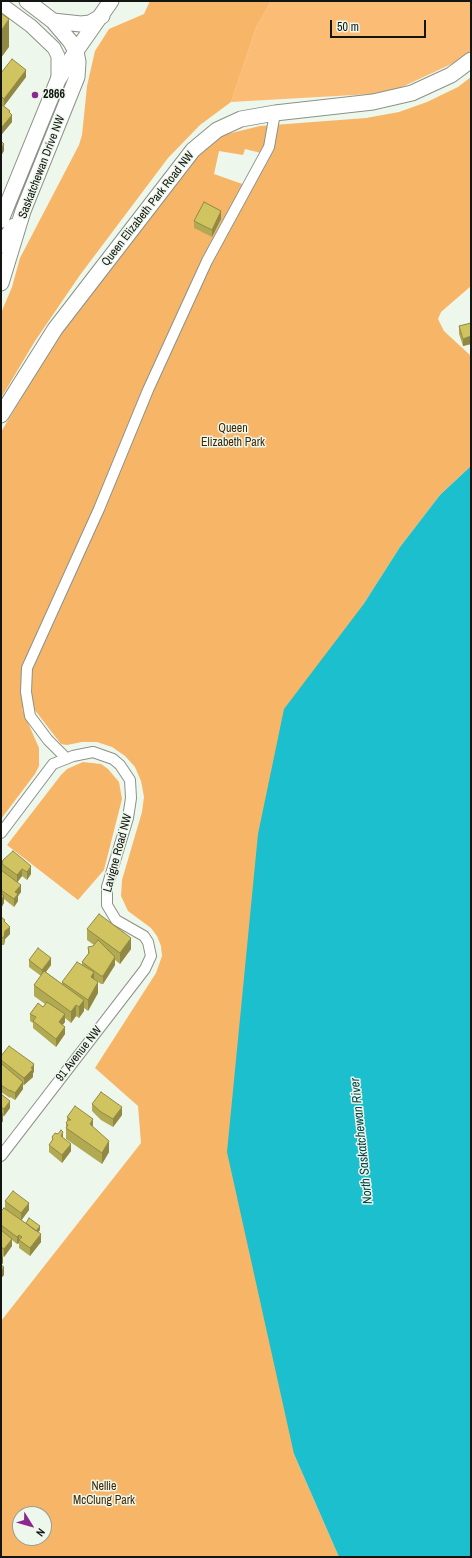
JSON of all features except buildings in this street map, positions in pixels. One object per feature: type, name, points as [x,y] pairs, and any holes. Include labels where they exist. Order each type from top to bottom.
[{"type":"main road","points":[[27,1],[53,21],[70,41],[76,51]]},
{"type":"main road","name":"Saskatchewan Drive NW","points":[[1,220],[58,80],[76,51],[102,16],[111,1]]},
{"type":"main road","points":[[53,21],[81,24],[90,23],[102,16]]},
{"type":"main road","name":"Saskatchewan Drive NW","points":[[1,283],[24,212],[77,77],[78,62],[76,51]]},
{"type":"main road","name":"Queen Elizabeth Park Road NW","points":[[1,415],[55,329],[193,150],[217,130],[235,122],[274,113],[373,102],[412,93],[451,75],[471,60]]},
{"type":"main road","points":[[1,245],[24,212]]},
{"type":"street","points":[[1,4],[36,31],[54,48],[58,56],[58,80]]},
{"type":"street","points":[[66,758],[48,740],[30,716],[25,679],[27,668],[99,509],[148,390],[207,261],[268,146],[274,113]]},
{"type":"street","name":"Lavigne Road NW","points":[[1,833],[54,764],[66,758],[84,753],[103,755],[120,765],[128,776],[131,798],[128,818],[106,887],[107,905],[116,920],[144,936],[150,948]]},
{"type":"street","name":"91 Avenue NW","points":[[1,1156],[146,969],[151,956],[150,948]]},
{"type":"shaded area","points":[[271,1],[471,1],[471,55],[389,93],[231,102],[256,28]]},
{"type":"green space","points":[[150,1],[271,1],[256,28],[231,102],[200,125],[168,158],[80,275],[35,341],[1,398],[1,313],[12,287],[20,258],[79,145],[82,135],[87,86],[95,51],[109,29],[144,14]]},
{"type":"green space","name":"Queen Elizabeth Park","points":[[471,77],[471,286],[441,312],[438,319],[444,331],[471,356],[471,466],[440,495],[400,547],[363,605],[294,1454],[339,1557],[1,1557],[1,1321],[141,1143],[138,1106],[95,1068],[156,973],[162,956],[161,946],[157,936],[151,928],[128,911],[121,896],[122,880],[142,812],[144,797],[141,781],[135,767],[125,756],[112,747],[97,742],[82,742],[67,745],[61,744],[34,709],[22,709],[39,748],[39,766],[35,774],[1,819],[1,432],[68,320],[200,153],[223,135],[260,126],[366,118],[399,112],[427,102],[458,87]],"holes":[[[245,149],[265,154],[248,186],[214,174],[219,151],[243,155]]]},
{"type":"green space","points":[[83,762],[101,764],[108,769],[119,782],[122,799],[104,870],[78,900],[7,845],[61,775],[67,769]]},
{"type":"water","name":"North Saskatchewan River","points":[[471,466],[471,1557],[339,1557],[294,1454],[227,1152],[258,834],[284,709],[363,605],[400,547],[440,495]]},
{"type":"place","name":"2866","points":[[35,95]]},
{"type":"park label","name":"Nellie McClung Park","points":[[104,1494]]}]
